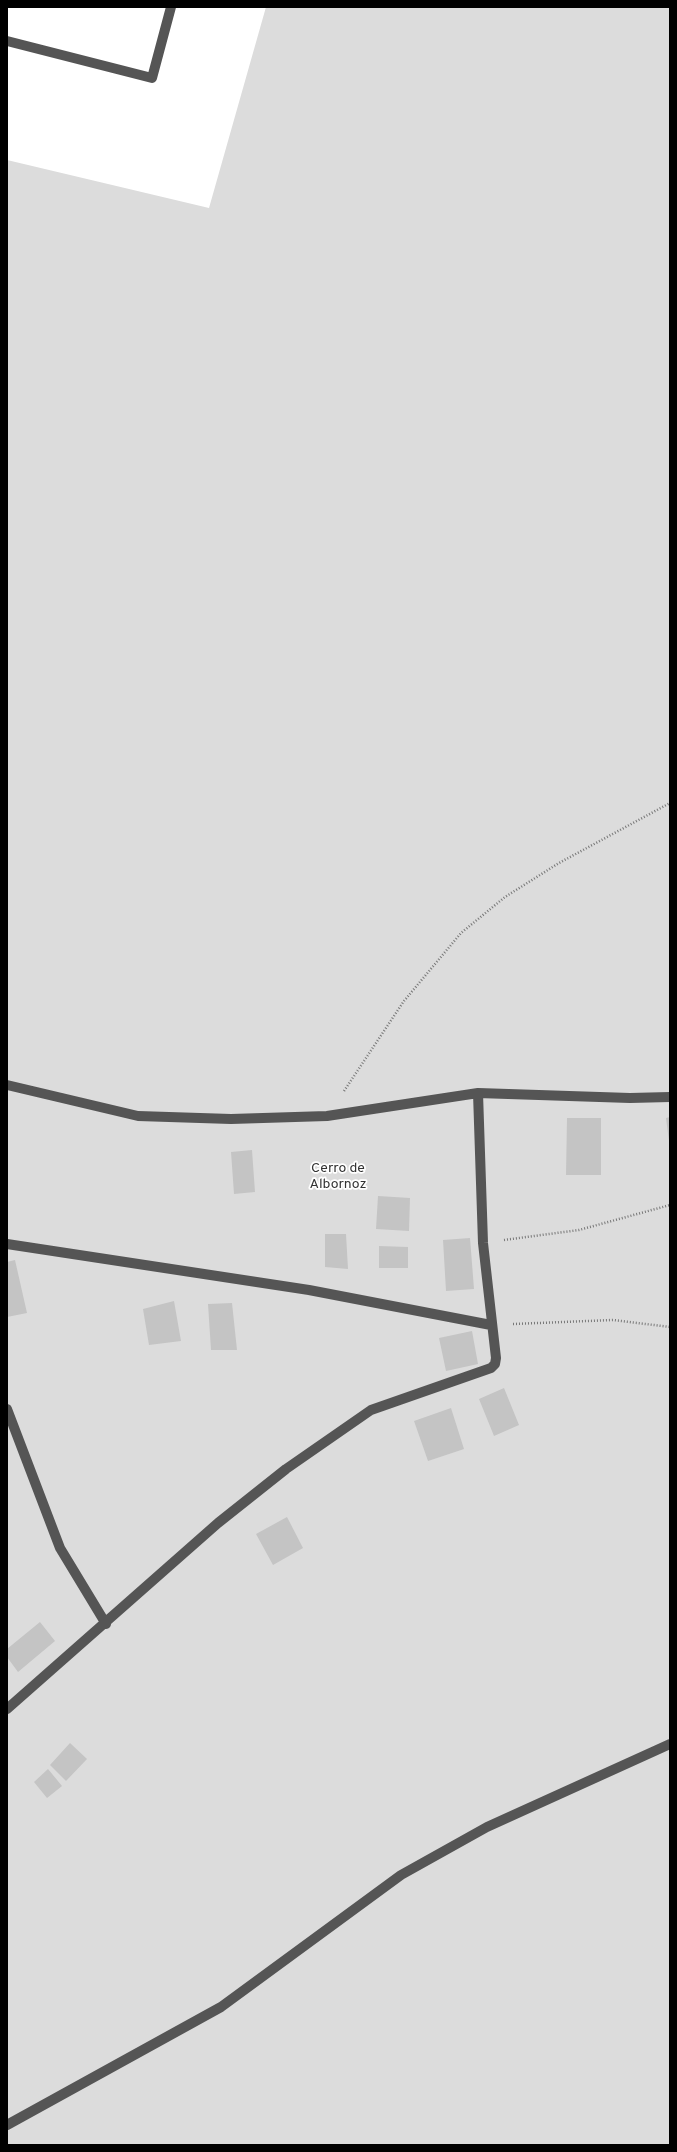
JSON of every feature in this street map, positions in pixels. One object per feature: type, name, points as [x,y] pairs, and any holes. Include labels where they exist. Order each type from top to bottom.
[{"type":"street","points":[[7,41],[152,78],[171,7]]},
{"type":"street","points":[[7,1085],[138,1116],[231,1119],[327,1116],[478,1093],[630,1098],[670,1097]]},
{"type":"street","points":[[7,1709],[106,1624],[218,1523],[280,1474],[371,1410],[492,1368],[495,1364],[496,1358],[491,1325],[483,1243],[478,1093]]},
{"type":"street","points":[[7,1244],[309,1290],[491,1325]]},
{"type":"street","points":[[7,1409],[60,1548],[106,1624]]},
{"type":"street","points":[[7,2125],[221,2007],[408,1871],[487,1826],[670,1744]]},
{"type":"path","points":[[327,1116],[404,1002],[461,933],[505,897],[559,862],[670,803]]},
{"type":"path","points":[[483,1243],[579,1230],[670,1205]]},
{"type":"path","points":[[491,1325],[613,1320],[670,1327]]},
{"type":"green space","name":"Cerro de Albornoz","points":[[266,7],[670,7],[670,2145],[7,2145],[7,160],[209,208]]},
{"type":"building","points":[[670,1117],[670,1141],[669,1141],[666,1118]]},
{"type":"building","points":[[567,1118],[601,1118],[601,1175],[566,1175]]},
{"type":"building","points":[[252,1150],[255,1192],[234,1194],[231,1152]]},
{"type":"building","points":[[378,1196],[410,1198],[409,1231],[376,1229]]},
{"type":"building","points":[[325,1234],[346,1234],[348,1269],[325,1267]]},
{"type":"building","points":[[470,1238],[474,1289],[446,1291],[443,1240]]},
{"type":"building","points":[[379,1246],[408,1247],[408,1268],[379,1268]]},
{"type":"building","points":[[15,1260],[27,1313],[7,1317],[7,1262]]},
{"type":"building","points":[[174,1301],[181,1341],[149,1345],[143,1309]]},
{"type":"building","points":[[232,1303],[237,1350],[211,1350],[208,1304]]},
{"type":"building","points":[[472,1331],[478,1364],[446,1371],[439,1338]]},
{"type":"building","points":[[504,1388],[519,1425],[494,1436],[479,1399]]},
{"type":"building","points":[[451,1408],[464,1449],[428,1461],[414,1421]]},
{"type":"building","points":[[287,1517],[303,1548],[273,1565],[256,1534]]},
{"type":"building","points":[[40,1622],[55,1641],[18,1672],[7,1657],[7,1649]]},
{"type":"building","points":[[70,1743],[87,1759],[66,1781],[50,1765]]},
{"type":"building","points":[[48,1769],[62,1786],[47,1798],[34,1782]]}]
